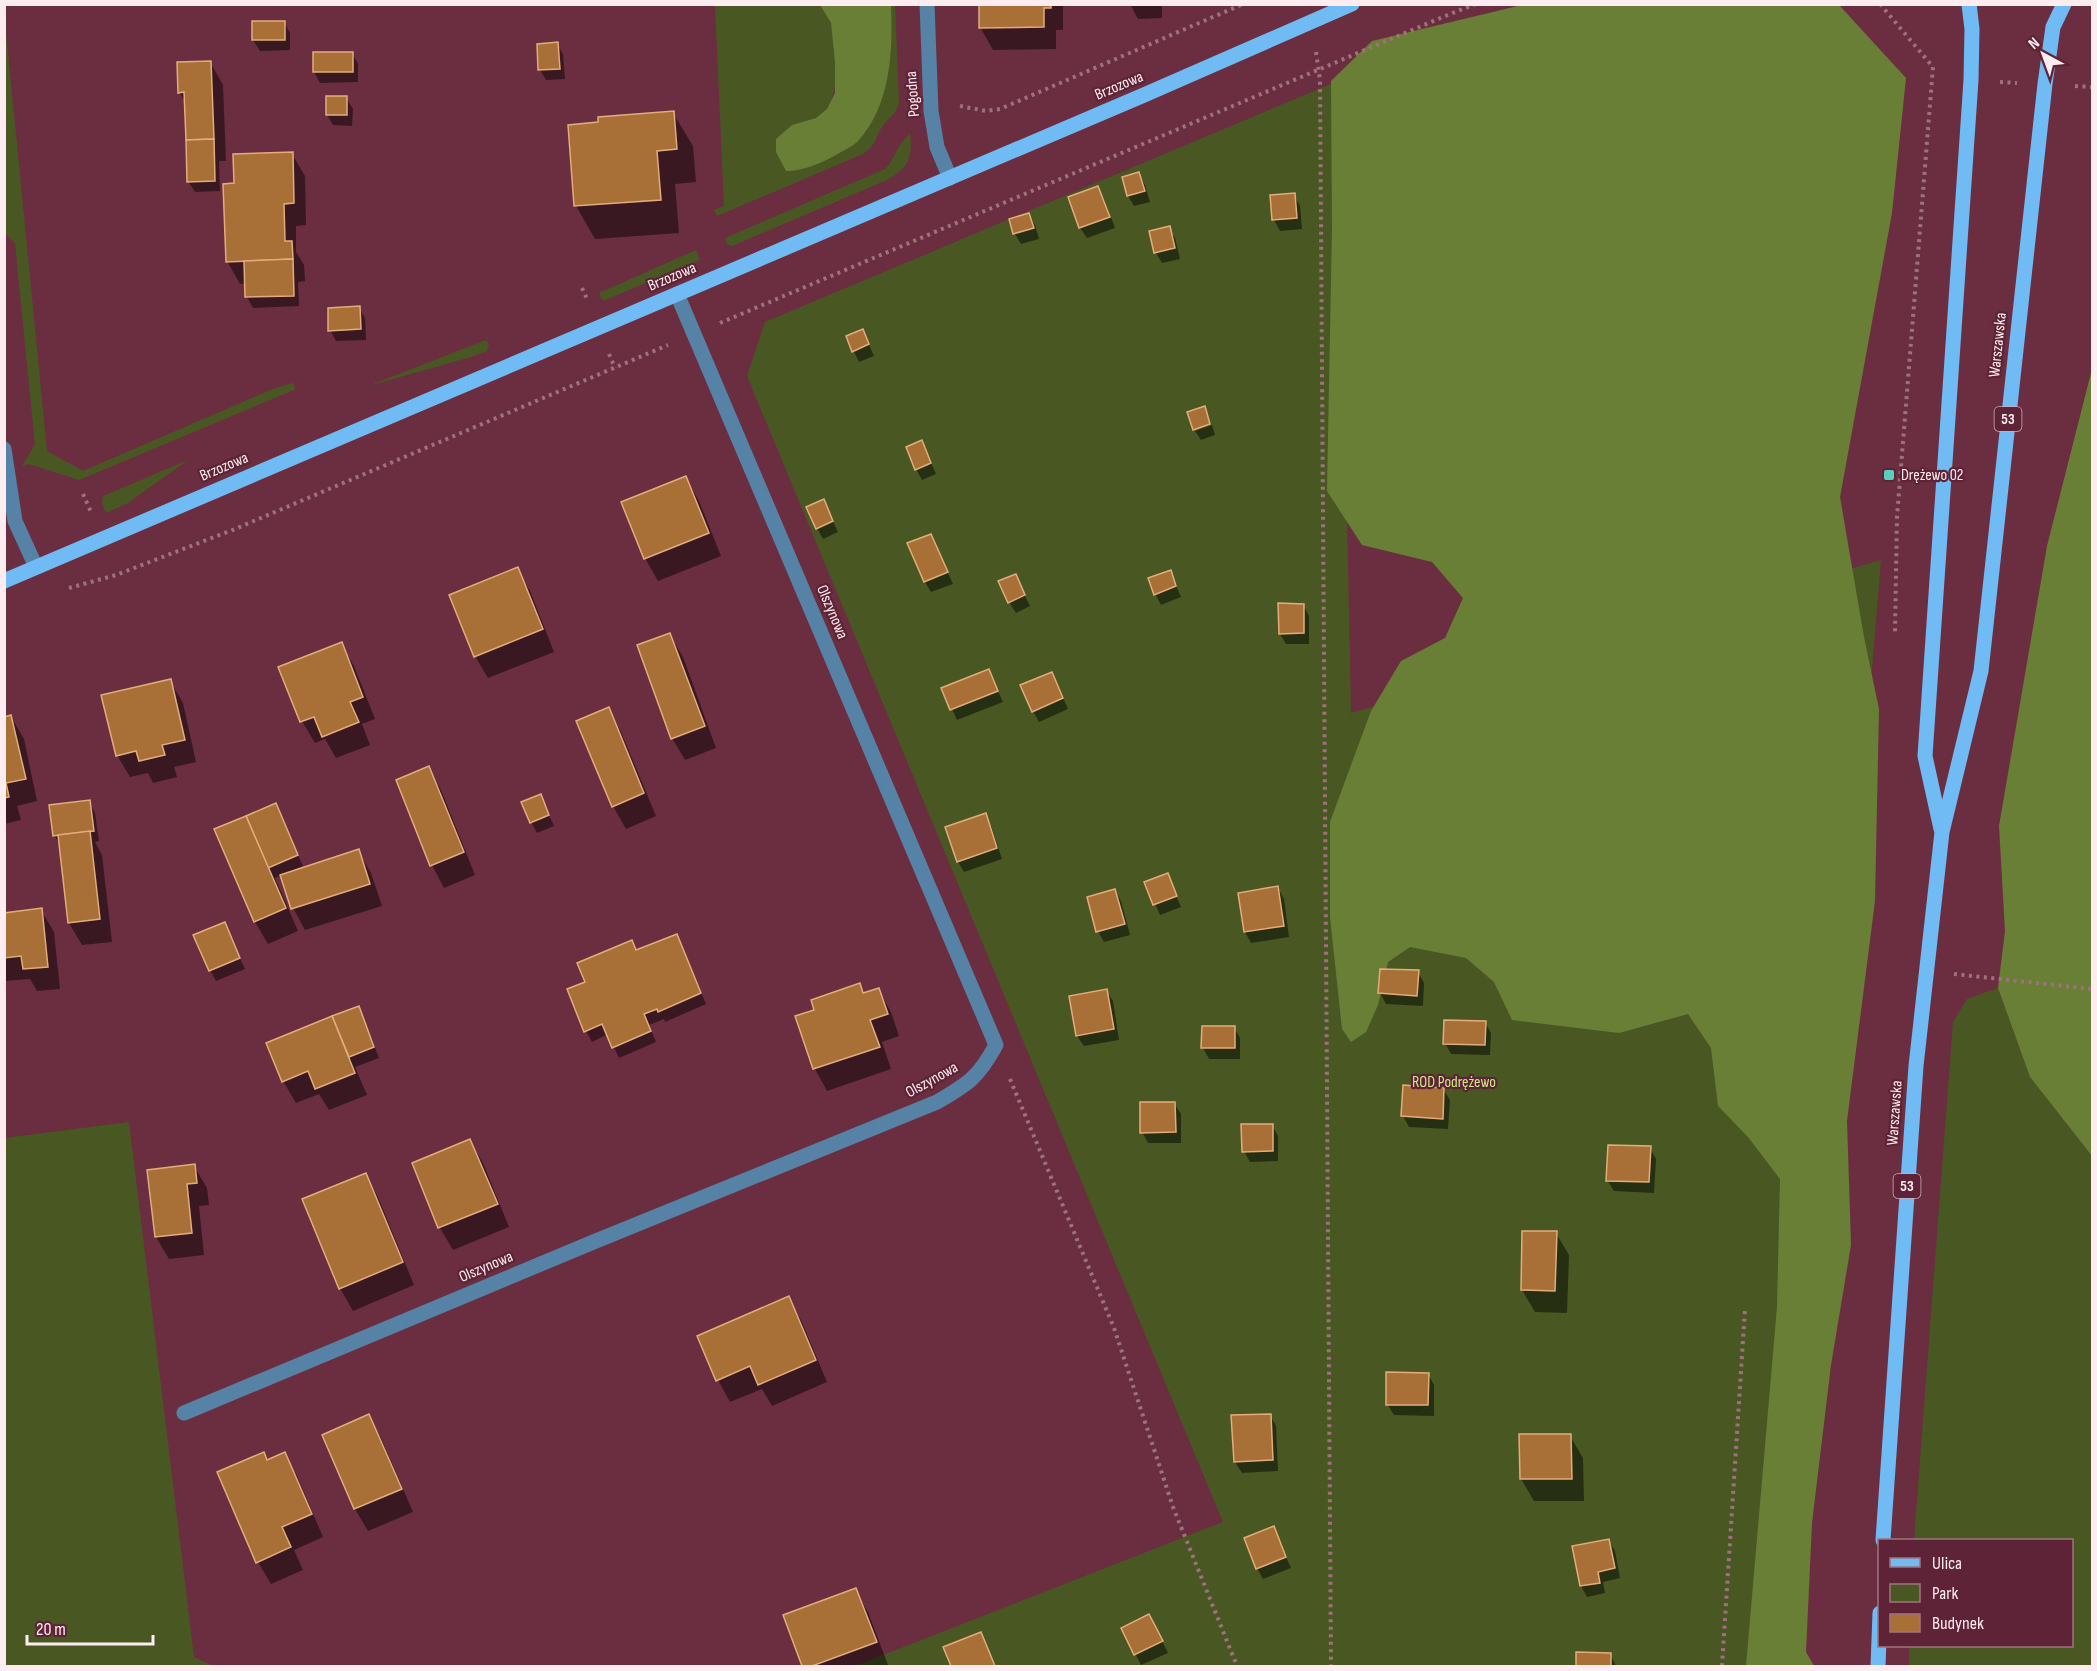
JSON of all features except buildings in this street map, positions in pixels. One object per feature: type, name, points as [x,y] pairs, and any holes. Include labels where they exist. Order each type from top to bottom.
[{"type":"main road","name":"Brzozowa","points":[[4,581],[1352,4]]},
{"type":"main road","name":"Warszawska","points":[[1942,832],[1925,756],[1971,80],[1972,29],[1969,4]]},
{"type":"main road","name":"Warszawska","points":[[1883,1539],[1916,1066],[1942,832],[1981,671],[2045,84],[2053,27],[2064,4]]},
{"type":"main road","points":[[1878,1666],[1879,1647]]},
{"type":"street","name":"Pogodna","points":[[927,4],[932,111],[937,147],[950,178]]},
{"type":"street","name":"Olszynowa","points":[[184,1413],[937,1102],[967,1084],[984,1067],[996,1045],[676,294]]},
{"type":"street","points":[[4,449],[15,521],[36,567]]},
{"type":"path","points":[[953,105],[986,111],[1000,109],[1243,4]]},
{"type":"path","points":[[719,323],[1476,4]]},
{"type":"path","points":[[1880,4],[1933,67],[1897,518],[1895,632]]},
{"type":"path","points":[[1312,22],[1318,70],[1331,1666]]},
{"type":"path","points":[[68,589],[116,575],[235,529],[672,342]]},
{"type":"path","points":[[608,352],[615,368]]},
{"type":"path","points":[[83,494],[94,520]]},
{"type":"path","points":[[1927,971],[2092,989]]},
{"type":"path","points":[[996,1045],[1114,1328],[1173,1507],[1237,1666]]},
{"type":"path","points":[[1722,1666],[1745,1309]]},
{"type":"green space","points":[[715,5],[820,5],[830,22],[836,57],[833,94],[830,104],[818,117],[792,125],[786,171],[892,25],[891,5],[895,5],[899,103],[873,144],[863,154],[717,216],[714,210],[724,206]]},
{"type":"green space","points":[[820,5],[891,5],[888,76],[877,111],[869,127],[858,141],[817,164],[799,170],[786,171],[776,152],[776,139],[792,125],[816,118],[827,109],[835,93],[831,23]]},
{"type":"green space","points":[[1522,5],[1839,5],[1906,78],[1892,213],[1840,497],[1879,709],[1875,901],[1847,1121],[1851,1245],[1831,1365],[1812,1523],[1806,1652],[1814,1666],[1746,1666],[1777,1307],[1780,1179],[1748,1137],[1718,1106],[1711,1048],[1688,1014],[1619,1033],[1512,1020],[1494,982],[1466,958],[1410,947],[1388,962],[1378,1005],[1366,1032],[1351,1042],[1342,1029],[1330,917],[1330,822],[1371,711],[1401,661],[1445,638],[1463,598],[1432,562],[1362,545],[1327,491],[1332,229],[1331,81],[1372,41]]},
{"type":"green space","points":[[5,22],[47,451],[83,471],[275,388],[293,383],[294,390],[79,480],[29,464],[22,466],[35,445],[15,243],[5,233]]},
{"type":"green space","name":"ROD Podrężewo","points":[[1338,81],[1351,713],[1881,560],[1790,1666],[855,1666],[1223,1522],[747,376],[765,322]]},
{"type":"green space","points":[[910,134],[911,150],[907,162],[900,171],[887,180],[732,246],[727,244],[725,238],[885,169],[902,141]]},
{"type":"green space","points":[[696,250],[700,260],[603,301],[599,293]]},
{"type":"green space","points":[[486,340],[489,344],[487,351],[368,386]]},
{"type":"green space","points":[[2092,369],[2092,1156],[2030,1077],[1998,988],[2005,931],[1999,826],[2047,546]]},
{"type":"green space","points":[[188,460],[128,503],[106,513],[102,503],[103,496]]},
{"type":"green space","points":[[1998,988],[2030,1077],[2092,1156],[2092,1666],[1909,1666],[1909,1647],[2073,1647],[2073,1539],[1914,1539],[1953,1022],[1967,999]]},
{"type":"green space","points":[[129,1122],[194,1657],[213,1666],[5,1666],[5,1138]]},
{"type":"place","name":"Drężewo 02","points":[[1889,475]]}]
